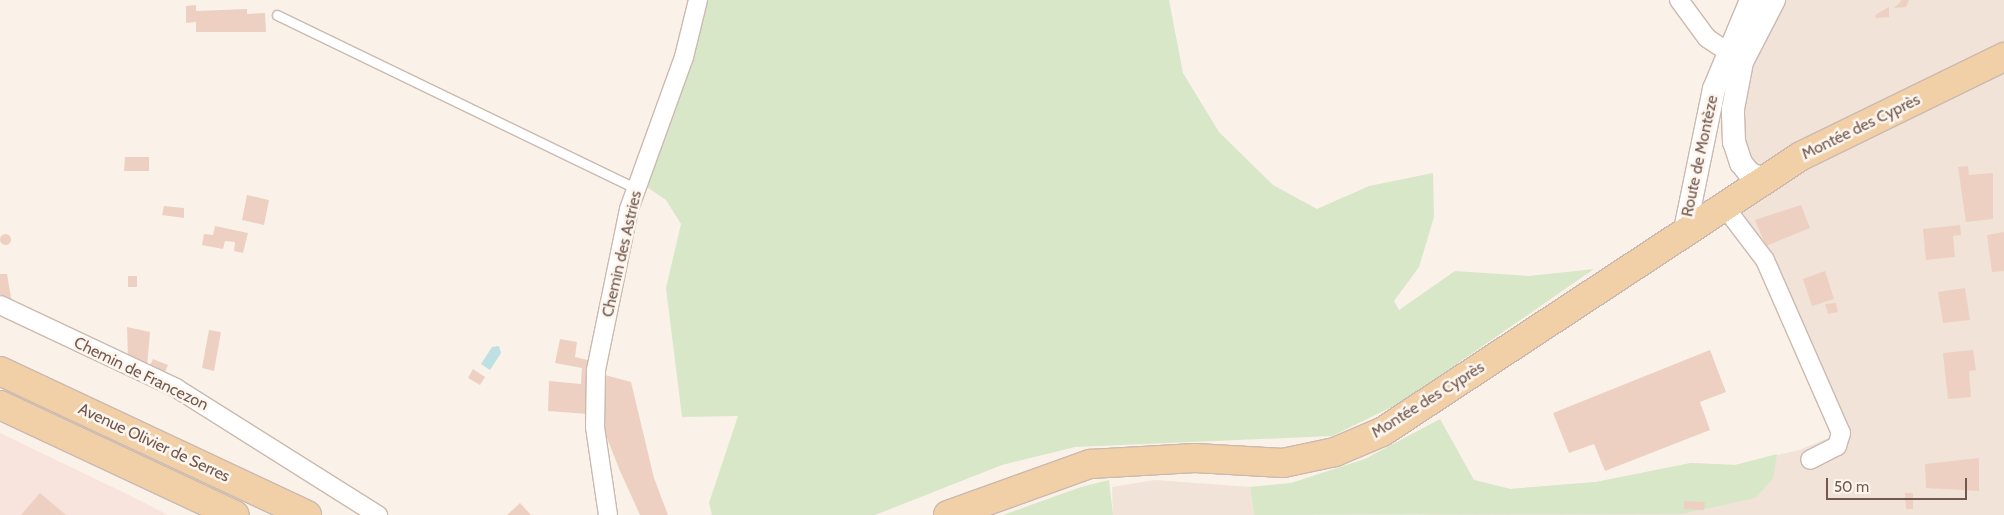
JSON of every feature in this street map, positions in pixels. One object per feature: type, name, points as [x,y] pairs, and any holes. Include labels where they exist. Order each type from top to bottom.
[{"type":"main road","name":"Montée des Cyprès","points":[[948,515],[1090,464],[1195,458],[1283,463],[1334,452],[1414,412],[1685,230],[1802,156],[2003,60]]},
{"type":"main road","name":"Avenue Olivier de Serres","points":[[0,371],[307,515]]},
{"type":"main road","name":"Avenue Olivier de Serres","points":[[0,405],[234,515]]},
{"type":"street","name":"Chemin des Astries","points":[[608,515],[595,427],[596,370],[637,189],[684,57],[698,0]]},
{"type":"street","points":[[1679,0],[1707,38],[1735,58]]},
{"type":"street","name":"Route de Montèze","points":[[1751,0],[1735,58],[1734,142],[1745,169],[1765,179]]},
{"type":"street","name":"Route de Montèze","points":[[1685,230],[1703,127],[1735,58],[1774,0]]},
{"type":"street","points":[[1724,206],[1765,260],[1841,433],[1837,446],[1810,460]]},
{"type":"street","name":"Chemin de Francezon","points":[[0,305],[176,388],[378,515]]},
{"type":"lane","points":[[278,15],[637,189]]},
{"type":"shaded area","points":[[1774,0],[2004,0],[2004,515],[1426,515],[1474,480],[1511,489],[1596,482],[1691,463],[1735,465],[1799,450],[1841,433],[1765,260],[1733,222],[1750,174],[1733,109]]},
{"type":"shaded area","points":[[0,433],[133,497],[168,515],[0,515]]},
{"type":"shaded area","points":[[1155,480],[1250,487],[1254,515],[1113,515],[1112,487]]},
{"type":"green space","points":[[704,0],[1169,0],[1183,73],[1219,132],[1273,185],[1317,209],[1369,186],[1433,173],[1434,217],[1419,267],[1394,301],[1399,310],[1455,271],[1529,276],[1594,269],[1402,402],[1332,436],[1075,447],[1002,465],[875,515],[712,515],[709,503],[738,416],[682,417],[666,288],[681,224],[666,200],[644,185]]},
{"type":"green space","points":[[1440,419],[1474,480],[1510,489],[1596,482],[1691,463],[1735,465],[1777,454],[1773,479],[1755,498],[1682,514],[1254,515],[1250,487],[1291,483],[1365,459]]},
{"type":"green space","points":[[1109,480],[1113,515],[1003,515],[1081,487]]},
{"type":"water","points":[[499,346],[501,353],[490,370],[481,364],[492,347]]},
{"type":"building","points":[[1902,0],[1909,0],[1906,7],[1894,8]]},
{"type":"building","points":[[196,5],[196,11],[247,9],[247,14],[265,13],[266,32],[196,32],[196,22],[186,23],[186,6]]},
{"type":"building","points":[[1889,7],[1889,17],[1876,18],[1875,15]]},
{"type":"building","points":[[125,157],[149,157],[149,171],[124,171]]},
{"type":"building","points":[[1968,166],[1969,175],[1993,173],[1993,219],[1966,222],[1958,167]]},
{"type":"building","points":[[247,195],[269,200],[264,225],[242,220]]},
{"type":"building","points":[[1801,205],[1810,228],[1766,246],[1755,220]]},
{"type":"building","points":[[164,206],[184,208],[184,218],[162,215]]},
{"type":"building","points":[[1960,225],[1961,235],[1953,236],[1955,257],[1926,260],[1923,229]]},
{"type":"building","points":[[215,226],[248,233],[243,253],[234,251],[235,242],[225,241],[223,249],[202,245],[204,234],[213,235]]},
{"type":"building","points":[[2004,232],[2004,271],[1992,272],[1987,235]]},
{"type":"building","points":[[5,233],[11,239],[5,245],[-1,239]]},
{"type":"building","points":[[1825,271],[1834,299],[1812,306],[1803,279]]},
{"type":"building","points":[[0,274],[7,274],[12,303],[0,294]]},
{"type":"building","points":[[128,276],[137,276],[137,287],[128,287]]},
{"type":"building","points":[[1965,288],[1970,320],[1943,323],[1938,292]]},
{"type":"building","points":[[1836,303],[1838,312],[1828,314],[1825,304]]},
{"type":"building","points":[[127,327],[150,332],[147,367],[128,359]]},
{"type":"building","points":[[209,330],[221,332],[214,371],[202,368]]},
{"type":"building","points":[[560,339],[577,342],[575,357],[592,361],[588,414],[548,411],[549,381],[581,384],[582,368],[555,363]]},
{"type":"building","points":[[1710,350],[1726,392],[1700,402],[1710,430],[1605,471],[1594,444],[1569,453],[1553,413]]},
{"type":"building","points":[[1973,350],[1976,370],[1969,371],[1971,397],[1948,399],[1943,353]]},
{"type":"building","points":[[153,359],[168,365],[164,374],[149,368]]},
{"type":"building","points":[[473,369],[485,377],[480,385],[468,378]]},
{"type":"building","points":[[605,375],[631,382],[654,478],[668,515],[640,515],[620,471],[605,433]]},
{"type":"building","points":[[1979,458],[1979,491],[1926,488],[1925,464]]},
{"type":"building","points":[[40,493],[66,515],[21,515]]},
{"type":"building","points":[[1905,493],[1913,493],[1913,509],[1906,509]]},
{"type":"building","points":[[1684,501],[1705,502],[1704,510],[1684,509]]},
{"type":"building","points":[[520,503],[531,515],[507,515]]}]
